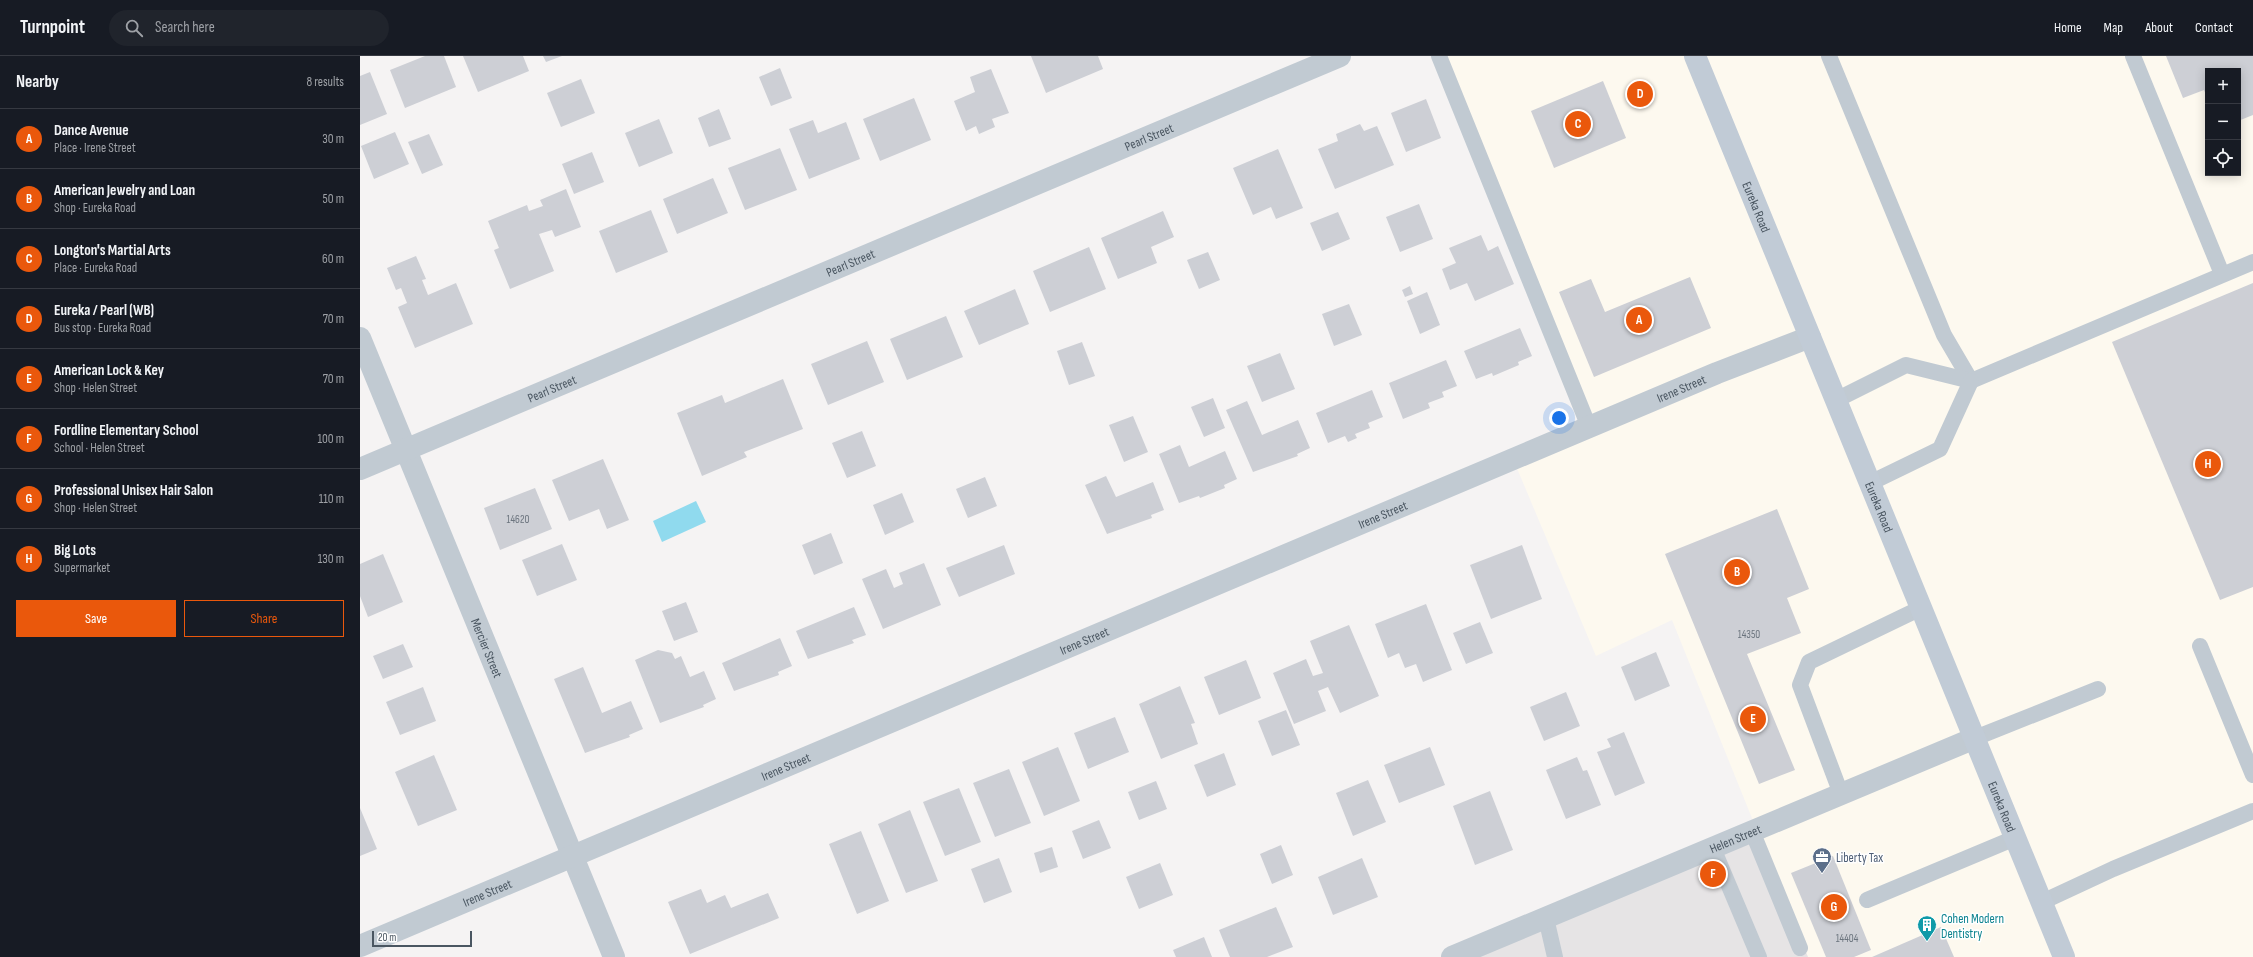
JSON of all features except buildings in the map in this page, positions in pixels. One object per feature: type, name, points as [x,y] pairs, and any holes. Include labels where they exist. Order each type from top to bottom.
[{"type":"main road","name":"Eureka Road","points":[[1694,56],[2064,957]]},
{"type":"street","name":"Pearl Street","points":[[360,469],[1340,56]]},
{"type":"street","name":"Irene Street","points":[[360,946],[1717,373],[1810,337]]},
{"type":"street","name":"Mercier Street","points":[[360,338],[614,957]]},
{"type":"street","name":"Helen Street","points":[[1452,957],[1975,738]]},
{"type":"lane","points":[[1439,56],[1589,427]]},
{"type":"lane","points":[[1829,56],[1944,335],[1971,381]]},
{"type":"lane","points":[[2133,56],[2222,274]]},
{"type":"lane","points":[[1836,400],[1906,365],[1971,381],[2253,262]]},
{"type":"lane","points":[[1870,482],[1940,449],[1971,381]]},
{"type":"lane","points":[[1841,794],[1800,685],[1809,662],[1921,608]]},
{"type":"lane","points":[[2200,646],[2253,775]]},
{"type":"lane","points":[[1975,738],[2098,689]]},
{"type":"lane","points":[[2042,902],[2113,868],[2253,810]]},
{"type":"lane","points":[[1752,832],[1800,948]]},
{"type":"lane","points":[[1867,900],[2015,838]]},
{"type":"lane","points":[[1713,848],[1759,957]]},
{"type":"lane","points":[[1546,918],[1555,957]]},
{"type":"shaded area","points":[[1439,56],[2253,56],[2253,957],[1808,957],[1672,620],[1596,656],[1513,459],[1589,427]]},
{"type":"shaded area","points":[[1756,830],[1808,957],[1452,957]]},
{"type":"water","points":[[696,501],[706,522],[662,542],[653,521]]},
{"type":"place","name":"Eureka / Pearl (WB)","points":[[1640,94]]},
{"type":"place","name":"Longton's Martial Arts","points":[[1578,124]]},
{"type":"place","name":"Dance Avenue","points":[[1639,320]]},
{"type":"place","name":"Big Lots","points":[[2208,464]]},
{"type":"place","name":"American Jewelry and Loan","points":[[1737,572]]},
{"type":"place","name":"American Lock & Key","points":[[1753,719]]},
{"type":"place","name":"Fordline Elementary School","points":[[1713,874]]},
{"type":"place","name":"Liberty Tax","points":[[1822,874]]},
{"type":"place","name":"Professional Unisex Hair Salon","points":[[1834,907]]},
{"type":"place","name":"Cohen Modern Dentistry","points":[[1927,942]]}]
